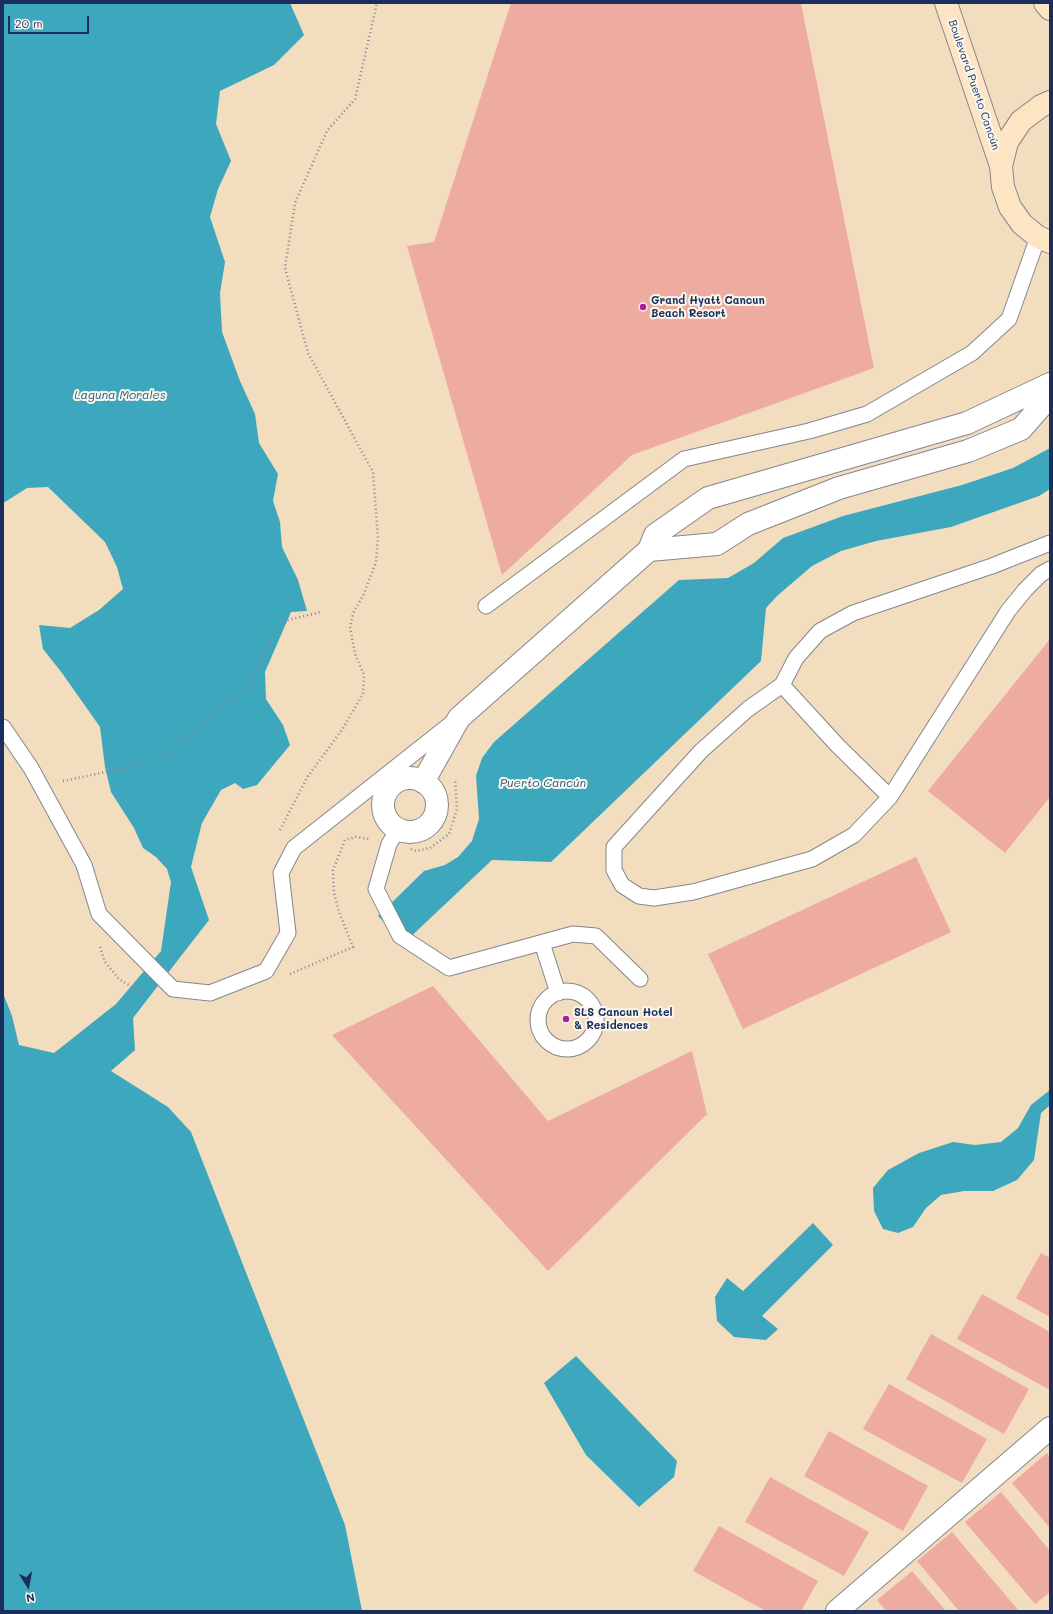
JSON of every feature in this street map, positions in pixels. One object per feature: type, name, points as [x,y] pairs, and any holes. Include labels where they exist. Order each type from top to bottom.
[{"type":"street","name":"Boulevard Puerto Cancún","points":[[946,3],[1001,166]]},
{"type":"street","points":[[1045,3],[1050,9]]},
{"type":"street","points":[[1045,242],[1022,224],[1010,207],[1003,188],[1001,166],[1007,142],[1021,121],[1041,106],[1050,102]]},
{"type":"street","points":[[423,782],[459,718],[649,550],[656,535],[708,498],[855,454],[967,423],[1050,384]]},
{"type":"street","points":[[649,550],[717,544],[748,524],[839,488],[968,452],[1021,429],[1050,396]]},
{"type":"street","points":[[411,778],[423,782],[433,792],[436,800],[436,809],[433,818],[420,830],[394,837],[384,815],[383,806],[386,794],[394,783],[402,780],[411,778]]},
{"type":"street","points":[[837,1611],[1050,1428]]},
{"type":"lane","points":[[486,606],[684,459],[809,431],[867,414],[972,353],[1009,319],[1045,242]]},
{"type":"lane","points":[[1050,543],[992,566],[853,613],[820,631],[796,658],[782,685],[748,709],[701,751],[614,847],[614,870],[622,885],[639,896],[654,898],[694,892],[812,859],[854,835],[890,797],[1008,611],[1025,590],[1041,574],[1050,569]]},
{"type":"lane","points":[[782,685],[838,746],[890,797]]},
{"type":"lane","points":[[3,727],[31,768],[84,865],[99,914],[173,989],[210,993],[266,971],[288,933],[281,873],[294,848],[459,718]]},
{"type":"lane","points":[[394,837],[376,889],[400,936],[449,968],[573,934],[596,936],[640,979]]},
{"type":"lane","points":[[542,943],[558,992]]},
{"type":"path","points":[[279,834],[308,776],[342,730],[363,694],[364,675],[355,654],[350,628],[354,611],[363,596],[376,562],[378,538],[373,472],[308,353],[285,268],[295,203],[327,131],[355,99],[377,3]]},
{"type":"path","points":[[74,779],[139,766],[156,760],[248,688],[271,636],[288,620],[322,612]]},
{"type":"path","points":[[284,977],[353,947],[339,912],[334,893],[333,870],[345,840],[356,837],[394,837],[416,850],[430,848],[449,834],[457,809],[455,776]]},
{"type":"path","points":[[119,979],[152,998]]},
{"type":"water","name":"Laguna Morales","points":[[3,3],[290,3],[304,35],[274,65],[220,91],[216,124],[231,161],[218,189],[210,217],[225,262],[220,293],[222,332],[240,381],[255,414],[259,443],[278,474],[273,501],[280,522],[282,547],[298,580],[307,611],[291,612],[265,672],[266,699],[283,725],[290,745],[257,785],[243,789],[235,783],[221,790],[202,823],[191,867],[209,920],[133,1018],[135,1050],[111,1071],[168,1107],[191,1132],[345,1525],[362,1611],[3,1611],[3,993],[12,1016],[19,1045],[54,1053],[116,1004],[161,951],[171,882],[167,869],[156,857],[143,848],[134,828],[111,792],[105,767],[100,727],[43,649],[39,625],[70,628],[99,610],[123,589],[117,567],[105,542],[48,487],[27,488],[5,502],[3,501]]},
{"type":"water","name":"Puerto Cancún","points":[[1050,448],[1050,489],[1039,496],[951,527],[876,541],[841,551],[812,566],[777,596],[766,608],[761,661],[551,862],[492,860],[404,943],[378,916],[424,871],[445,865],[458,857],[472,841],[479,819],[476,776],[482,758],[494,742],[679,580],[728,578],[754,563],[783,538],[843,516],[962,485],[1013,468]]},
{"type":"water","points":[[1050,1090],[1050,1105],[1041,1113],[1034,1160],[1017,1180],[993,1191],[964,1191],[941,1195],[926,1208],[913,1227],[898,1233],[883,1229],[874,1211],[873,1188],[888,1170],[919,1153],[953,1142],[975,1145],[1001,1142],[1018,1128],[1031,1105]]},
{"type":"water","points":[[813,1223],[833,1245],[762,1316],[778,1329],[766,1340],[734,1337],[717,1321],[715,1297],[727,1278],[743,1291]]},
{"type":"water","points":[[576,1356],[677,1461],[674,1477],[639,1507],[586,1455],[544,1383]]},
{"type":"building","name":"Grand Hyatt Cancun Beach Resort","points":[[511,3],[801,3],[874,368],[632,455],[502,575],[407,246],[434,242]]},
{"type":"building","points":[[1050,639],[1050,797],[1005,853],[928,791]]},
{"type":"building","points":[[916,857],[951,932],[743,1029],[708,954]]},
{"type":"building","points":[[433,986],[548,1121],[692,1051],[707,1114],[548,1271],[332,1035]]},
{"type":"building","points":[[1041,1253],[1050,1258],[1050,1317],[1016,1298]]},
{"type":"building","points":[[982,1294],[1050,1332],[1050,1390],[957,1339]]},
{"type":"building","points":[[931,1334],[1029,1389],[1004,1434],[906,1379]]},
{"type":"building","points":[[889,1384],[987,1439],[962,1483],[863,1429]]},
{"type":"building","points":[[829,1431],[928,1486],[903,1531],[804,1476]]},
{"type":"building","points":[[1047,1453],[1050,1457],[1050,1528],[1012,1483]]},
{"type":"building","points":[[770,1477],[869,1532],[844,1576],[745,1522]]},
{"type":"building","points":[[1001,1492],[1050,1551],[1050,1592],[1035,1604],[965,1522]]},
{"type":"building","points":[[719,1526],[818,1581],[801,1611],[766,1611],[693,1571]]},
{"type":"building","points":[[952,1532],[1019,1611],[959,1611],[917,1561]]},
{"type":"building","points":[[912,1571],[946,1611],[886,1611],[877,1600]]},
{"type":"place","name":"Grand Hyatt Cancun Beach Resort","points":[[643,307]]},
{"type":"place","name":"SLS Cancun Hotel & Residences","points":[[566,1019]]}]
